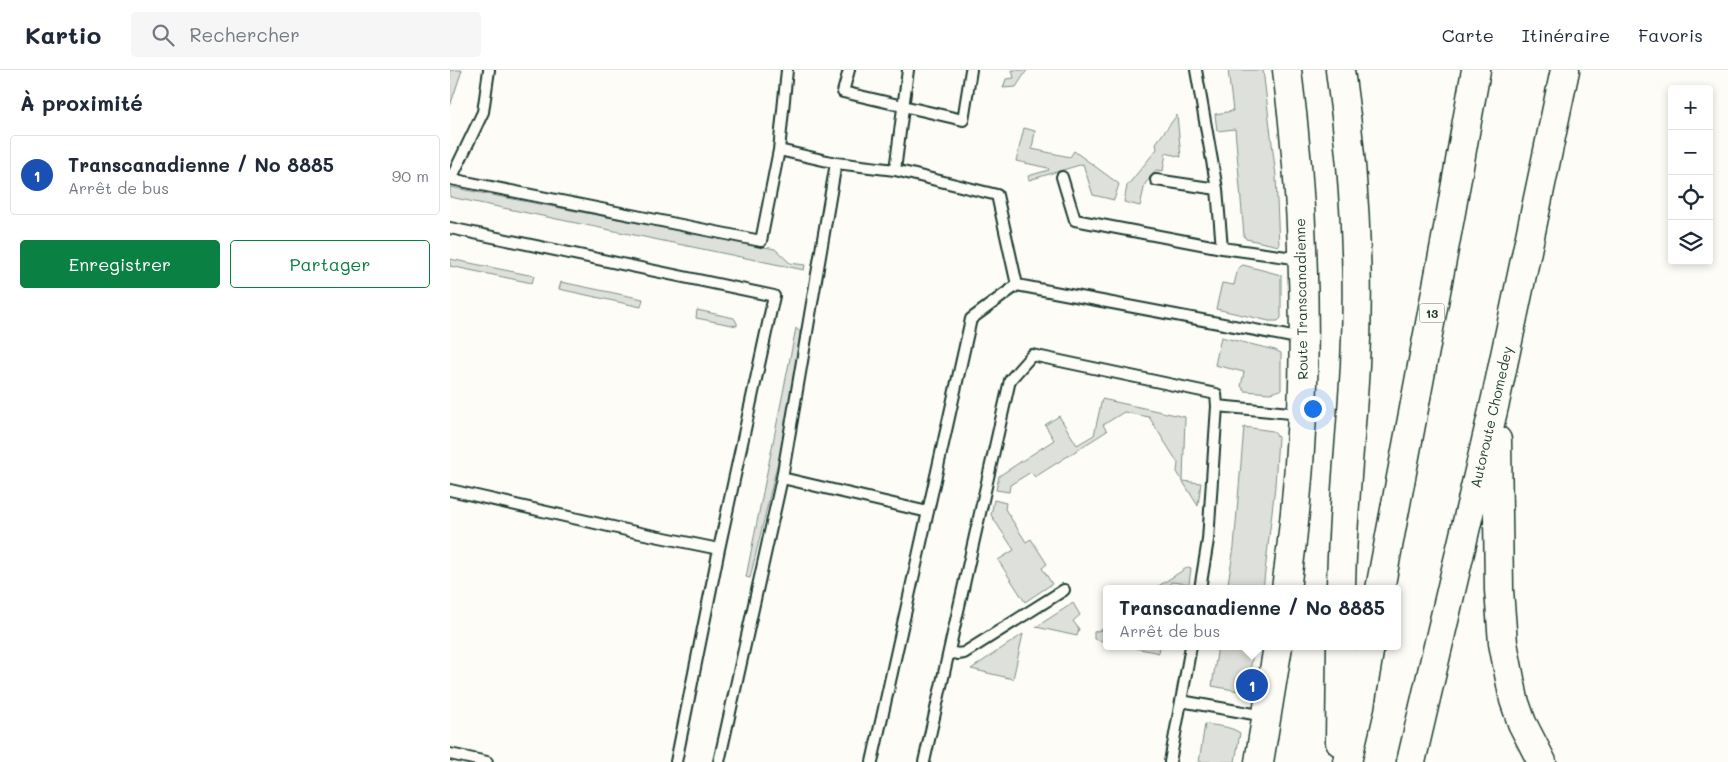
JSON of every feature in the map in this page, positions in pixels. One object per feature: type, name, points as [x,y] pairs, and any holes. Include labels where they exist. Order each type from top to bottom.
[{"type":"main road","name":"Route Transcanadienne","points":[[1286,585],[1294,522],[1302,414],[1303,339],[1302,259],[1295,144],[1287,70]]},
{"type":"main road","points":[[1340,70],[1348,145],[1356,275],[1355,364],[1341,585]]},
{"type":"main road","name":"13","points":[[1381,585],[1476,70]]},
{"type":"main road","name":"Autoroute Chomedey","points":[[1411,762],[1496,398],[1565,70]]},
{"type":"main road","points":[[1496,398],[1499,590],[1503,643],[1514,700],[1522,723],[1542,762]]},
{"type":"main road","points":[[1259,762],[1277,650]]},
{"type":"main road","points":[[1339,762],[1341,650]]},
{"type":"main road","points":[[1347,762],[1360,706],[1369,650]]},
{"type":"lane","points":[[489,70],[483,112],[451,179],[761,241],[779,150],[787,70]]},
{"type":"lane","points":[[849,70],[843,92],[962,120],[971,70]]},
{"type":"lane","points":[[896,170],[908,70]]},
{"type":"lane","points":[[1196,70],[1217,189],[1222,248]]},
{"type":"lane","points":[[779,150],[836,163],[896,170],[997,195],[1017,286]]},
{"type":"lane","points":[[719,762],[782,478],[836,163]]},
{"type":"lane","points":[[1062,177],[1075,220],[1222,248],[1302,259]]},
{"type":"lane","points":[[1156,180],[1217,189]]},
{"type":"lane","points":[[450,228],[774,296],[719,549],[676,762]]},
{"type":"lane","points":[[872,762],[971,319],[1017,286],[1303,339]]},
{"type":"lane","points":[[924,762],[1010,380],[1032,355],[1216,394],[1217,406],[1208,540],[1201,585]]},
{"type":"lane","points":[[1217,406],[1302,414]]},
{"type":"lane","points":[[782,478],[928,512]]},
{"type":"lane","points":[[450,490],[719,549]]},
{"type":"lane","points":[[949,652],[964,654],[1064,590]]},
{"type":"lane","points":[[1170,762],[1190,650]]},
{"type":"lane","points":[[1181,701],[1266,716]]},
{"type":"lane","points":[[450,754],[487,762]]},
{"type":"shaded area","points":[[450,70],[462,70],[450,106]]},
{"type":"shaded area","points":[[1012,70],[1027,70],[1016,87],[1003,88],[1006,79],[1014,78]]},
{"type":"shaded area","points":[[1228,70],[1263,70],[1276,176],[1279,246],[1246,239],[1244,236],[1235,129],[1217,131],[1215,114],[1233,111]]},
{"type":"shaded area","points":[[1177,115],[1181,157],[1166,153],[1163,171],[1156,170],[1145,184],[1140,206],[1124,202],[1127,186],[1157,149],[1156,143]]},
{"type":"shaded area","points":[[1024,128],[1035,131],[1032,149],[1070,157],[1074,151],[1119,184],[1114,200],[1093,195],[1083,164],[1029,180],[1028,176],[1049,170],[1048,168],[1016,161]]},
{"type":"shaded area","points":[[450,187],[775,249],[790,263],[805,265],[804,270],[450,197]]},
{"type":"shaded area","points":[[450,259],[534,276],[532,283],[450,266]]},
{"type":"shaded area","points":[[1243,265],[1281,275],[1281,318],[1278,321],[1269,321],[1216,309],[1222,283],[1234,285],[1238,268]]},
{"type":"shaded area","points":[[561,282],[643,299],[641,307],[559,289]]},
{"type":"shaded area","points":[[697,310],[734,318],[737,326],[696,318]]},
{"type":"shaded area","points":[[796,328],[800,332],[790,412],[750,578],[746,577]]},
{"type":"shaded area","points":[[1221,337],[1281,353],[1281,390],[1270,393],[1245,391],[1241,386],[1244,372],[1215,365]]},
{"type":"shaded area","points":[[1102,399],[1185,417],[1183,481],[1201,483],[1198,506],[1177,472],[1178,463],[1149,417],[1124,412],[1103,425],[1107,431],[1035,477],[1031,472],[1010,485],[1009,492],[996,490],[999,476],[1054,440],[1045,425],[1059,416],[1077,445],[1094,435]]},
{"type":"shaded area","points":[[1244,427],[1273,431],[1278,437],[1275,486],[1263,585],[1228,585],[1234,547]]},
{"type":"shaded area","points":[[994,500],[1006,503],[1005,509],[1026,542],[1031,539],[1047,564],[1042,568],[1052,584],[1025,602],[998,560],[1014,550],[991,515]]},
{"type":"shaded area","points":[[1188,567],[1191,568],[1189,584],[1171,582],[1170,585],[1160,585]]},
{"type":"shaded area","points":[[1073,603],[1080,615],[1073,621],[1079,629],[1077,636],[1036,627]]},
{"type":"shaded area","points":[[1103,629],[1103,641],[1094,639],[1094,632]]},
{"type":"shaded area","points":[[1023,634],[1013,679],[971,669]]},
{"type":"shaded area","points":[[1145,650],[1159,650],[1159,653]]},
{"type":"shaded area","points":[[1217,650],[1253,650],[1247,690],[1239,691],[1212,686]]},
{"type":"shaded area","points":[[1205,724],[1228,728],[1240,733],[1235,762],[1199,762]]},
{"type":"place","name":"Transcanadienne / No 8885","points":[[1252,685]]}]
